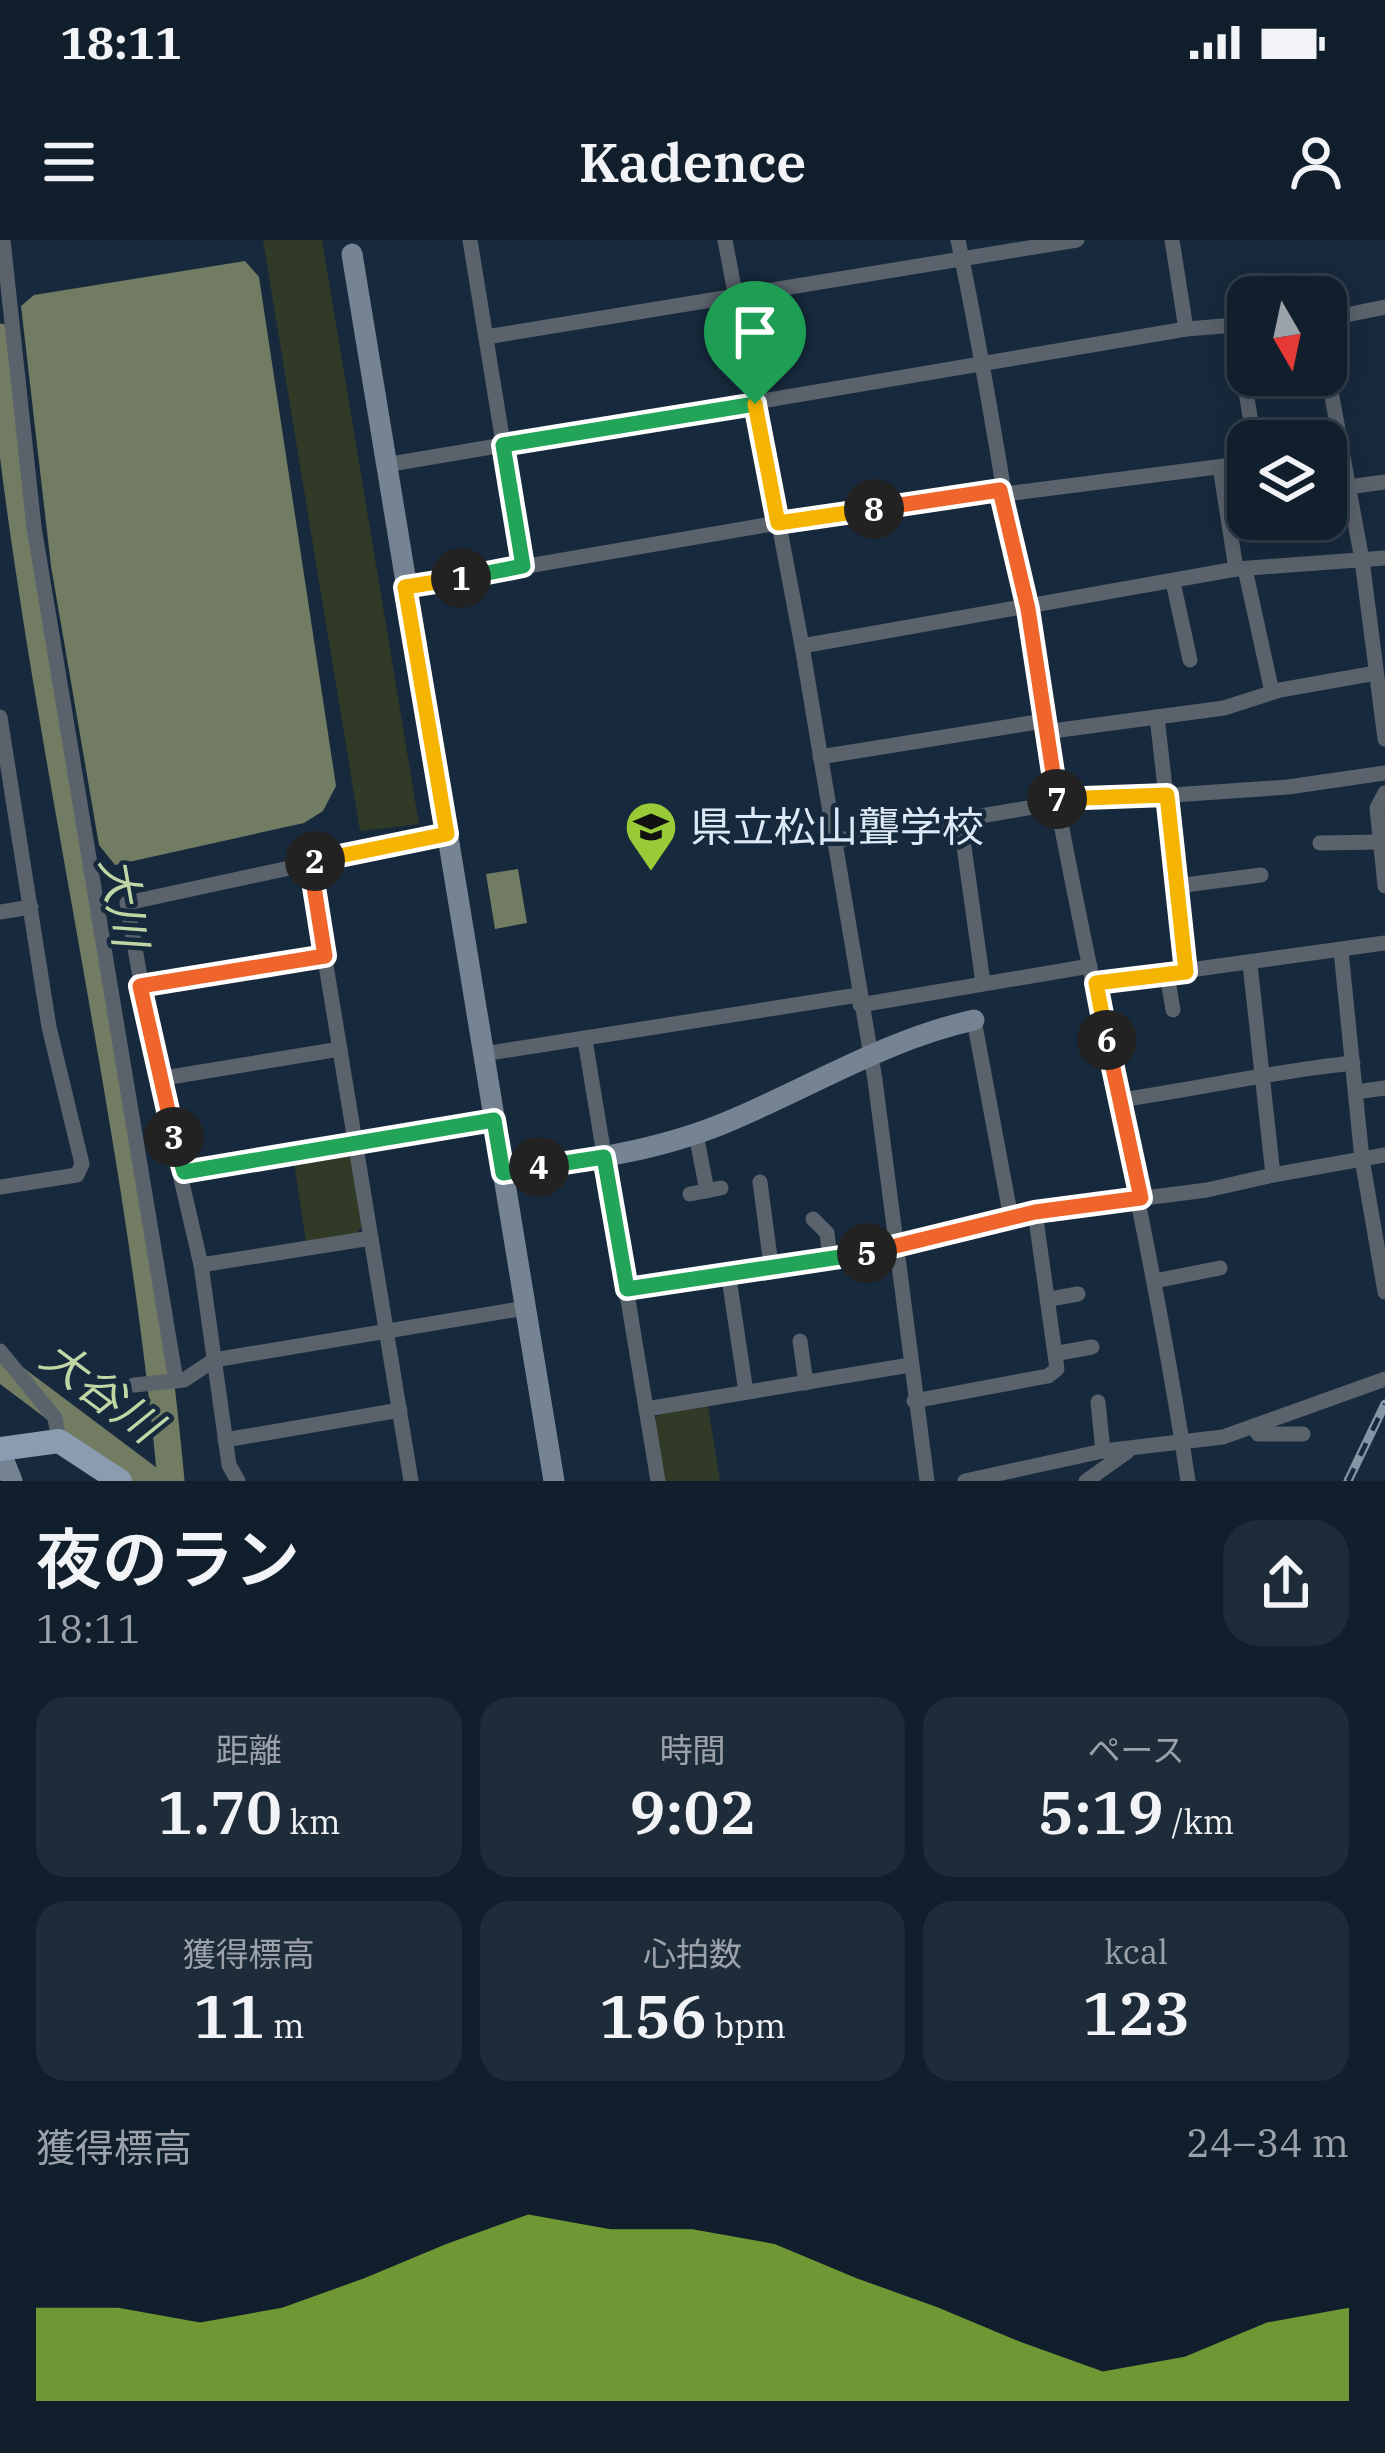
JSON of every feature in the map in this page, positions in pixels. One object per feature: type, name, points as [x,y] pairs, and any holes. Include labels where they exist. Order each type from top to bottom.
[{"type":"main road","points":[[0,1450],[59,1441],[119,1481]]},
{"type":"street","points":[[3,240],[34,527],[157,1383],[214,1360],[525,1308]]},
{"type":"street","points":[[470,240],[523,566]]},
{"type":"street","points":[[725,240],[802,646],[871,1056],[927,1481]]},
{"type":"street","points":[[958,240],[1000,490],[1028,609],[1058,803],[1141,1198],[1188,1481]]},
{"type":"street","points":[[486,338],[1077,240]]},
{"type":"street","points":[[1172,240],[1186,329]]},
{"type":"street","points":[[349,247],[554,1481]]},
{"type":"street","points":[[1347,315],[1385,307]]},
{"type":"street","points":[[385,466],[1227,325]]},
{"type":"street","points":[[405,587],[1000,490],[1227,466]]},
{"type":"street","points":[[1220,467],[1272,692]]},
{"type":"street","points":[[1385,482],[1348,487],[1379,669],[1385,739]]},
{"type":"street","points":[[802,646],[1241,569],[1385,558]]},
{"type":"street","points":[[1173,582],[1190,660]]},
{"type":"street","points":[[820,757],[1044,726],[1224,708],[1272,692],[1379,669]]},
{"type":"street","points":[[0,717],[6,799],[31,907],[53,1046],[82,1164],[77,1174],[0,1187]]},
{"type":"street","points":[[1156,717],[1186,972]]},
{"type":"street","points":[[834,841],[1058,803],[1288,787],[1385,773]]},
{"type":"street","points":[[1385,793],[1377,808],[1385,886]]},
{"type":"street","points":[[960,818],[983,983]]},
{"type":"street","points":[[238,1481],[225,1440],[184,1172],[158,1079],[127,903],[132,898],[447,834]]},
{"type":"street","points":[[1320,843],[1381,842]]},
{"type":"street","points":[[310,862],[411,1481]]},
{"type":"street","points":[[1177,886],[1261,875]]},
{"type":"street","points":[[0,912],[31,907]]},
{"type":"street","points":[[1096,983],[1385,944]]},
{"type":"street","points":[[1341,951],[1362,1159],[1385,1292]]},
{"type":"street","points":[[140,986],[325,956]]},
{"type":"street","points":[[1250,964],[1274,1175]]},
{"type":"street","points":[[483,1054],[1090,966]]},
{"type":"street","points":[[1167,974],[1173,1010]]},
{"type":"street","points":[[503,1173],[604,1157],[696,1134],[871,1056],[974,1020],[1011,1218]]},
{"type":"street","points":[[584,1040],[658,1481]]},
{"type":"street","points":[[158,1079],[340,1048]]},
{"type":"street","points":[[1119,1100],[1260,1079],[1282,1070],[1353,1064]]},
{"type":"street","points":[[1356,1092],[1385,1088]]},
{"type":"street","points":[[184,1172],[494,1120]]},
{"type":"street","points":[[696,1134],[706,1191]]},
{"type":"street","points":[[627,1289],[830,1259],[1035,1212],[1385,1155]]},
{"type":"street","points":[[760,1182],[771,1265]]},
{"type":"street","points":[[914,1401],[1048,1376],[1058,1369],[1035,1212]]},
{"type":"street","points":[[812,1219],[827,1233],[830,1259]]},
{"type":"street","points":[[201,1265],[371,1238]]},
{"type":"street","points":[[1155,1281],[1220,1268]]},
{"type":"street","points":[[728,1272],[746,1392]]},
{"type":"street","points":[[1050,1299],[1078,1294]]},
{"type":"street","points":[[800,1341],[806,1383]]},
{"type":"street","points":[[1059,1353],[1092,1347]]},
{"type":"street","points":[[0,1351],[56,1418],[59,1441]]},
{"type":"street","points":[[646,1409],[910,1365]]},
{"type":"street","points":[[965,1481],[1103,1451],[1127,1452],[1255,1429],[1385,1379]]},
{"type":"street","points":[[1098,1402],[1103,1451]]},
{"type":"street","points":[[225,1440],[400,1410]]},
{"type":"street","points":[[1255,1429],[1258,1434],[1303,1434]]},
{"type":"street","points":[[0,1450],[12,1481]]},
{"type":"street","points":[[1089,1480],[1127,1452]]},
{"type":"shaded area","points":[[263,240],[322,240],[419,824],[360,831]]},
{"type":"shaded area","points":[[245,261],[259,277],[336,786],[323,811],[304,823],[115,865],[99,845],[51,566],[21,306],[34,295]]},
{"type":"shaded area","points":[[518,869],[527,923],[495,929],[486,874]]},
{"type":"shaded area","points":[[346,1155],[352,1160],[363,1225],[356,1234],[306,1242],[294,1162]]},
{"type":"shaded area","points":[[708,1406],[720,1481],[664,1481],[654,1421],[659,1414]]},
{"type":"waterway","name":"大川","points":[[0,337],[37,624],[135,1194],[171,1481]]},
{"type":"waterway","name":"大谷川","points":[[0,1367],[152,1481]]},
{"type":"railway","points":[[1348,1481],[1385,1404]]},
{"type":"place","name":"県立松山聾学校","points":[[651,873]]},
{"type":"route","points":[[755,404],[778,523],[1000,490],[1028,609],[1058,803],[1167,795],[1186,972],[1096,983],[1141,1198],[1035,1212],[928,1241],[838,1258],[627,1289],[604,1157],[503,1173],[494,1120],[184,1172],[158,1079],[140,986],[325,956],[310,862],[447,834],[405,587],[523,566],[503,445],[755,404]]}]
